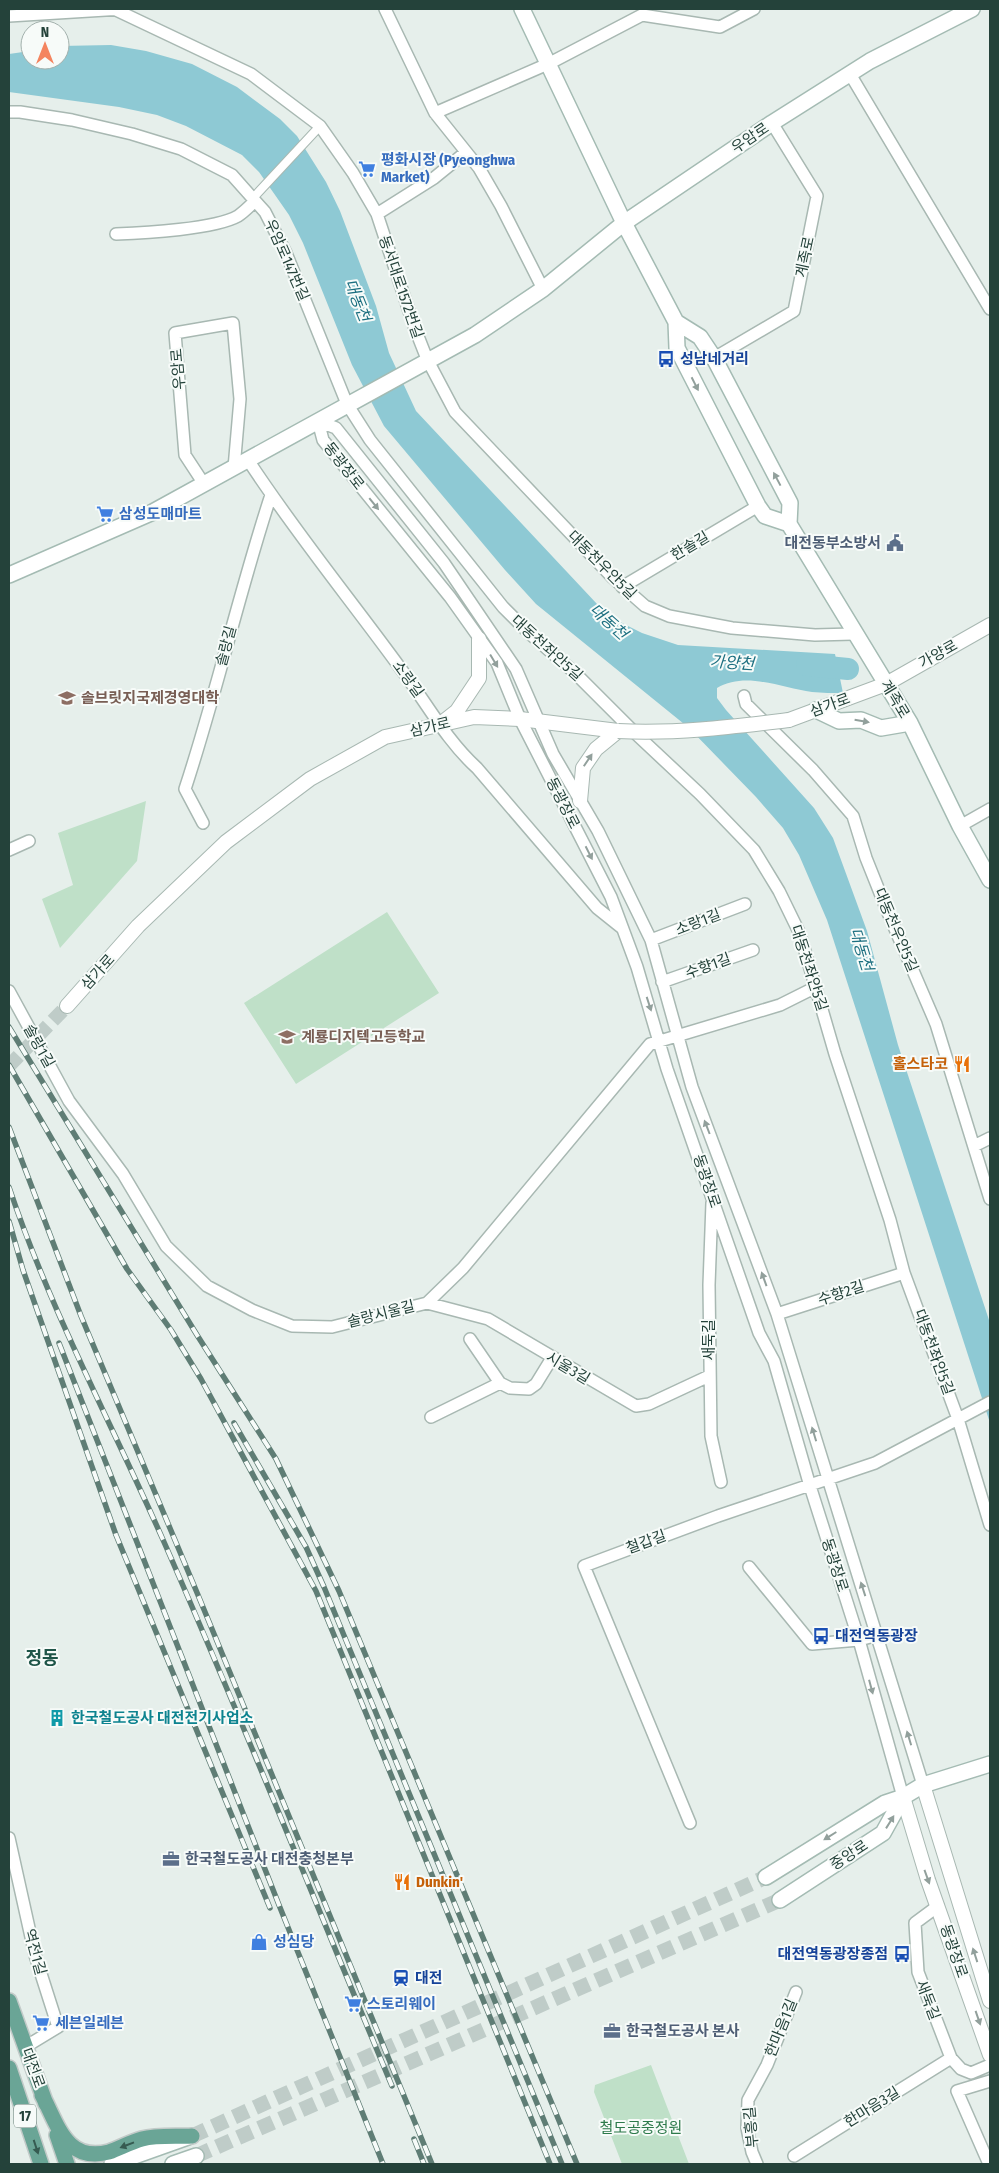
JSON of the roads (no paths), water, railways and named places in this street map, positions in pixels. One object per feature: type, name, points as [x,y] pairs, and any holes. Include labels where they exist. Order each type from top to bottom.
[{"type":"main road","points":[[522,9],[550,63],[624,223],[676,322],[677,348],[758,506],[764,516],[789,524]]},
{"type":"main road","name":"우암로","points":[[9,575],[151,513],[318,422],[427,359],[475,335],[543,289],[624,223],[772,123],[870,61],[972,9]]},
{"type":"main road","name":"계족로","points":[[676,322],[700,336],[714,358],[790,504],[789,524],[853,634],[910,723],[960,826],[990,880]]},
{"type":"main road","points":[[816,710],[839,721],[861,720],[881,728],[910,723]]},
{"type":"main road","name":"중앙로","points":[[766,1876],[884,1803],[903,1797],[923,1785],[990,1764]]},
{"type":"main road","name":"중앙로","points":[[780,1900],[883,1833],[903,1797]]},
{"type":"main road","name":"대전로","points":[[9,2001],[68,2164]]},
{"type":"main road","name":"대전로","points":[[9,2068],[14,2104],[41,2164]]},
{"type":"main road","points":[[42,2094],[66,2141],[76,2150],[93,2155],[142,2139],[192,2136],[112,2164]]},
{"type":"main road","points":[[173,2164],[196,2156]]},
{"type":"street","points":[[9,16],[130,9]]},
{"type":"street","points":[[385,9],[435,113],[479,168],[501,206],[543,289]]},
{"type":"street","points":[[435,113],[550,63],[641,12],[720,27],[754,9]]},
{"type":"street","name":"동서대로1572번길","points":[[116,10],[251,74],[320,126],[353,172],[377,214],[401,293],[427,359]]},
{"type":"street","points":[[850,74],[990,309]]},
{"type":"street","name":"우암로147번길","points":[[9,112],[72,120],[132,134],[181,149],[232,175],[255,197],[286,253],[347,404]]},
{"type":"street","name":"계족로","points":[[714,358],[794,311],[817,196],[772,123]]},
{"type":"street","points":[[116,234],[155,232],[225,221],[238,216],[320,126]]},
{"type":"street","points":[[377,214],[434,178],[466,152]]},
{"type":"street","name":"우암로","points":[[204,484],[184,455],[174,333],[233,322],[240,399],[234,468]]},
{"type":"street","name":"대동천우안5길","points":[[427,359],[455,412],[622,587],[645,606],[669,616],[732,628],[814,635],[853,634]]},
{"type":"street","name":"대동천좌안5길","points":[[347,404],[370,440],[503,608],[529,634],[574,672],[700,794],[754,850],[796,924],[835,1054],[890,1220],[904,1273],[962,1417],[990,1525]]},
{"type":"street","name":"동광장로","points":[[318,422],[323,440],[450,597],[497,663],[520,719],[611,897],[759,1333],[774,1361],[810,1486],[859,1640],[913,1837],[990,2056]]},
{"type":"street","name":"동광장로","points":[[318,422],[336,428],[444,563],[516,669],[553,754],[598,831],[651,940],[692,1087],[777,1314],[990,2001]]},
{"type":"street","name":"소랑길","points":[[248,460],[271,495],[441,724],[457,750],[477,768],[597,908],[623,928]]},
{"type":"street","name":"솔랑길","points":[[203,823],[185,789],[198,749],[247,567],[271,495]]},
{"type":"street","name":"한솔길","points":[[622,587],[758,506]]},
{"type":"street","name":"가양로","points":[[886,684],[990,625]]},
{"type":"street","points":[[441,724],[457,710],[479,678],[480,639]]},
{"type":"street","name":"삼가로","points":[[67,1006],[138,926],[226,842],[310,778],[385,737],[474,717],[520,719],[618,731],[664,733],[693,731],[789,720],[886,684]]},
{"type":"street","name":"대동천우안5길","points":[[744,696],[746,704],[812,770],[853,816],[866,858],[936,1024],[990,1199]]},
{"type":"street","points":[[580,800],[583,768],[596,749],[618,731]]},
{"type":"street","points":[[960,826],[990,809]]},
{"type":"street","points":[[9,850],[29,841]]},
{"type":"street","name":"소랑1길","points":[[651,940],[745,904]]},
{"type":"street","name":"수향1길","points":[[662,982],[752,950]]},
{"type":"street","name":"솔랑시울길","points":[[69,1100],[122,1174],[166,1246],[207,1286],[252,1310],[292,1326],[332,1327],[427,1303],[464,1268],[650,1044],[780,1004],[816,987]]},
{"type":"street","name":"솔랑1길","points":[[9,991],[69,1100]]},
{"type":"street","points":[[974,1146],[990,1138]]},
{"type":"street","name":"새둑길","points":[[713,1196],[709,1285],[709,1376],[711,1436],[721,1482]]},
{"type":"street","name":"수향2길","points":[[777,1314],[904,1273]]},
{"type":"street","name":"시울3길","points":[[427,1303],[488,1319],[636,1406],[649,1404],[709,1376]]},
{"type":"street","points":[[470,1339],[500,1383],[510,1388],[529,1389],[536,1384],[552,1358]]},
{"type":"street","points":[[431,1417],[500,1383]]},
{"type":"street","name":"철갑길","points":[[690,1822],[584,1566],[718,1516],[875,1463],[990,1402]]},
{"type":"street","points":[[748,1568],[812,1644],[859,1640],[878,1635]]},
{"type":"street","name":"역전1길","points":[[9,1838],[34,1955],[58,2027],[25,2047]]},
{"type":"street","name":"새둑길","points":[[938,1906],[915,1923],[918,1972],[951,2058]]},
{"type":"street","name":"한마음1길","points":[[767,2065],[796,1992]]},
{"type":"street","points":[[951,2058],[961,2069],[971,2073],[990,2065]]},
{"type":"street","name":"한마음3길","points":[[794,2156],[951,2058]]},
{"type":"street","name":"부흥길","points":[[757,2164],[752,2152],[747,2128],[748,2100],[767,2065]]},
{"type":"street","points":[[989,2164],[957,2091],[990,2081]]},
{"type":"water","name":"대동천","points":[[111,45],[146,51],[192,64],[237,87],[280,119],[297,136],[326,182],[340,211],[376,306],[389,353],[416,411],[597,604],[622,623],[642,633],[678,645],[835,654],[843,693],[812,692],[764,682],[740,681],[728,683],[717,688],[717,698],[814,808],[833,838],[867,931],[898,1045],[990,1323],[990,1423],[827,920],[799,855],[783,828],[756,797],[689,728],[536,604],[384,426],[352,365],[303,243],[289,215],[259,172],[242,155],[186,126],[157,115],[119,107],[9,92],[9,54],[20,52],[20,70],[70,70],[70,46]]},
{"type":"waterway","name":"가양천","points":[[807,665],[848,669]]},
{"type":"tunnel","points":[[9,1066],[67,1006]]},
{"type":"tunnel","points":[[192,2136],[766,1877]]},
{"type":"tunnel","points":[[196,2156],[780,1900]]},
{"type":"railway","points":[[9,1027],[197,1335],[276,1459],[339,1591],[577,2164]]},
{"type":"railway","points":[[9,1065],[127,1269],[171,1330],[201,1379],[316,1591],[550,2164]]},
{"type":"railway","points":[[9,1127],[81,1316],[432,2164]]},
{"type":"railway","points":[[9,1187],[43,1278],[164,1542],[251,1745],[392,2086]]},
{"type":"railway","points":[[9,1221],[23,1270],[116,1535],[270,1908]]},
{"type":"railway","points":[[59,1343],[279,1905],[383,2164]]},
{"type":"railway","points":[[234,1423],[306,1547],[324,1587],[562,2164]]},
{"type":"railway","points":[[414,2139],[424,2164]]},
{"type":"place","name":"평화시장 (Pyeonghwa Market)","points":[[367,169]]},
{"type":"place","name":"성남네거리","points":[[666,359]]},
{"type":"place","name":"삼성도매마트","points":[[105,514]]},
{"type":"place","name":"대전동부소방서","points":[[895,543]]},
{"type":"place","name":"솔브릿지국제경영대학","points":[[67,698]]},
{"type":"place","name":"계룡디지텍고등학교","points":[[287,1037]]},
{"type":"place","name":"홀스타코","points":[[962,1064]]},
{"type":"place","name":"대전역동광장","points":[[821,1636]]},
{"type":"place","name":"한국철도공사 대전전기사업소","points":[[57,1718]]},
{"type":"place","name":"한국철도공사 대전충청본부","points":[[171,1859]]},
{"type":"place","name":"Dunkin'","points":[[402,1882]]},
{"type":"place","name":"성심당","points":[[259,1942]]},
{"type":"place","name":"대전역동광장종점","points":[[902,1954]]},
{"type":"place","name":"대전","points":[[401,1978]]},
{"type":"place","name":"스토리웨이","points":[[353,2004]]},
{"type":"place","name":"세븐일레븐","points":[[41,2023]]},
{"type":"place","name":"한국철도공사 본사","points":[[612,2031]]},
{"type":"district","name":"정동","points":[[42,1658]]},
{"type":"park label","name":"철도공중정원","points":[[641,2128]]}]
